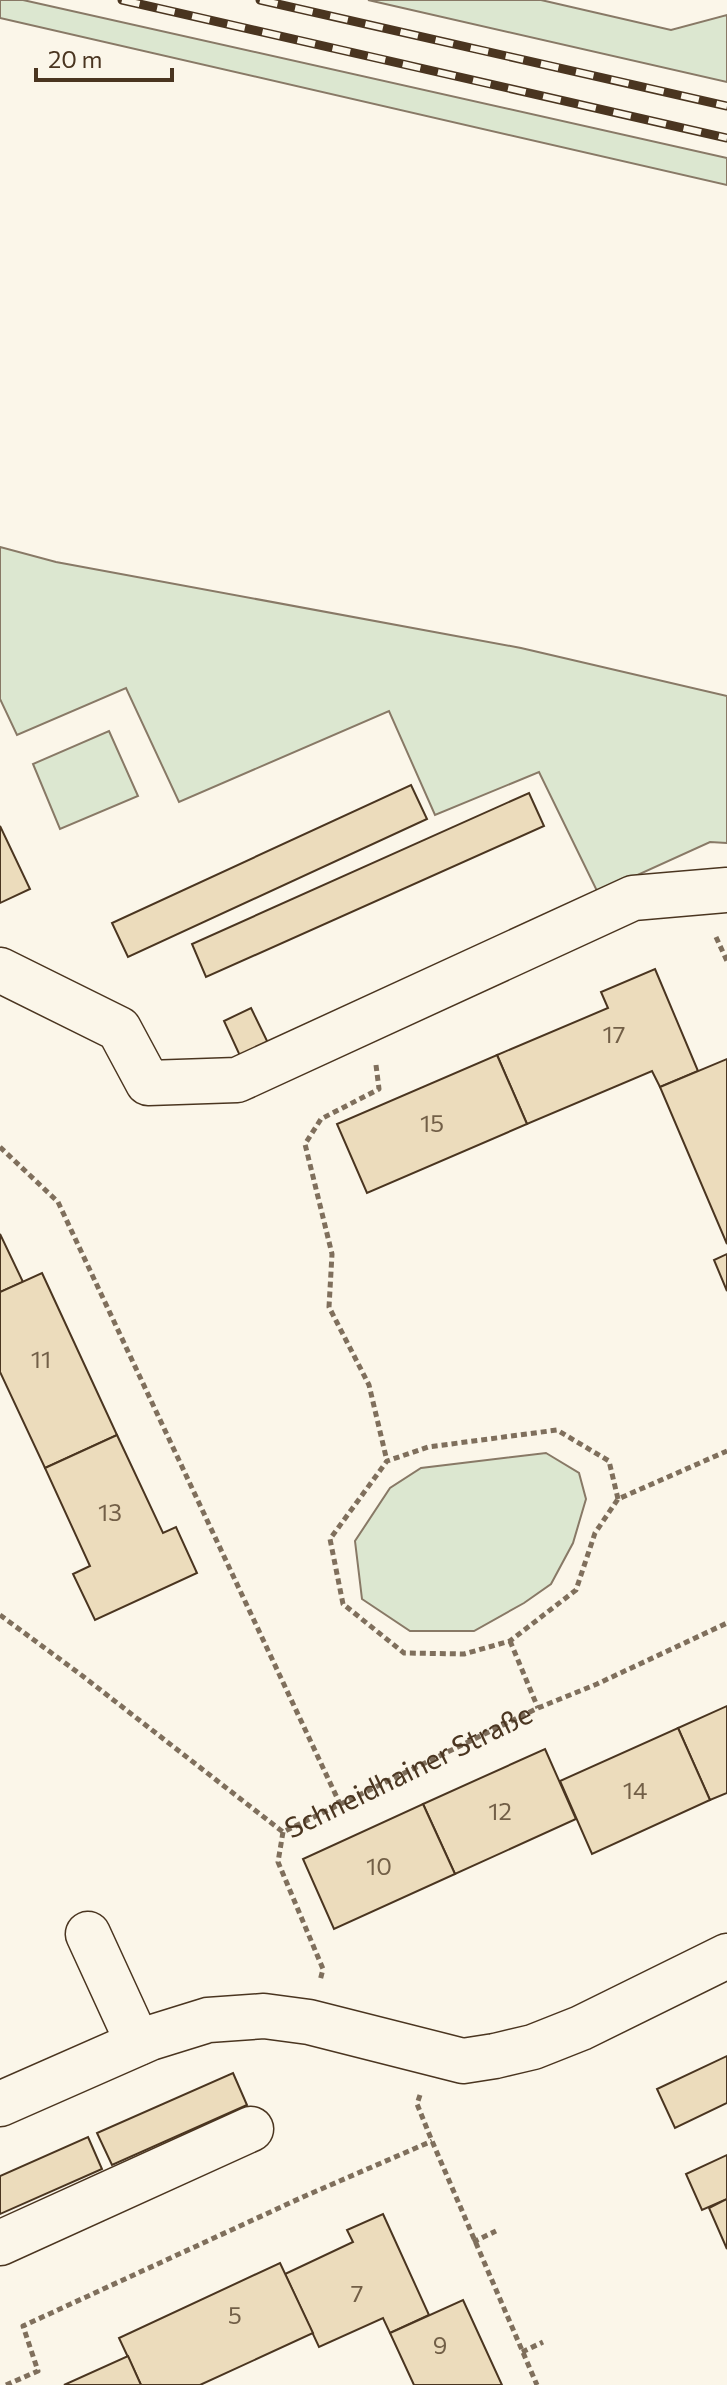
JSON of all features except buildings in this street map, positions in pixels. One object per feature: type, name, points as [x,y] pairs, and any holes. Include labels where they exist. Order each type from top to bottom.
[{"type":"street","points":[[0,970],[119,1029],[148,1083],[237,1080],[633,898],[727,890]]},
{"type":"street","points":[[88,1934],[138,2043]]},
{"type":"street","points":[[4,2093],[208,2020],[264,2016],[309,2022],[463,2061],[533,2047],[581,2028],[727,1956]]},
{"type":"street","points":[[0,2243],[251,2129]]},
{"type":"path","points":[[375,1061],[379,1089],[321,1119],[305,1144],[332,1254],[329,1307],[369,1385],[387,1461]]},
{"type":"path","points":[[0,1147],[58,1202],[340,1804]]},
{"type":"path","points":[[618,1499],[609,1461],[557,1430],[428,1447],[387,1461],[330,1539],[343,1604],[404,1653],[464,1654],[510,1641],[576,1590],[595,1533],[618,1499],[727,1451]]},
{"type":"path","name":"Schneidhainer Straße","points":[[0,1615],[283,1832],[538,1708],[727,1623]]},
{"type":"path","points":[[510,1641],[538,1708]]},
{"type":"path","points":[[283,1832],[278,1862],[323,1969],[309,2022]]},
{"type":"path","points":[[434,2055],[417,2104],[473,2242],[537,2385]]},
{"type":"path","points":[[6,2385],[38,2371],[23,2326],[291,2202],[432,2141]]},
{"type":"path","points":[[473,2242],[496,2231]]},
{"type":"path","points":[[522,2352],[543,2342]]},
{"type":"green space","points":[[0,0],[23,0],[727,158],[727,185],[0,18]]},
{"type":"green space","points":[[368,0],[541,0],[671,30],[727,15],[727,82]]},
{"type":"green space","points":[[0,547],[56,562],[521,648],[727,696],[727,843],[710,842],[598,893],[539,772],[435,815],[389,711],[179,802],[126,688],[17,735],[0,699]]},
{"type":"green space","points":[[109,731],[138,796],[60,829],[33,764]]},
{"type":"green space","points":[[546,1453],[579,1473],[586,1499],[573,1543],[551,1584],[474,1631],[410,1631],[362,1599],[355,1541],[390,1488],[421,1468]]},
{"type":"railway","points":[[122,0],[727,138]]},
{"type":"railway","points":[[260,0],[727,106]]}]
